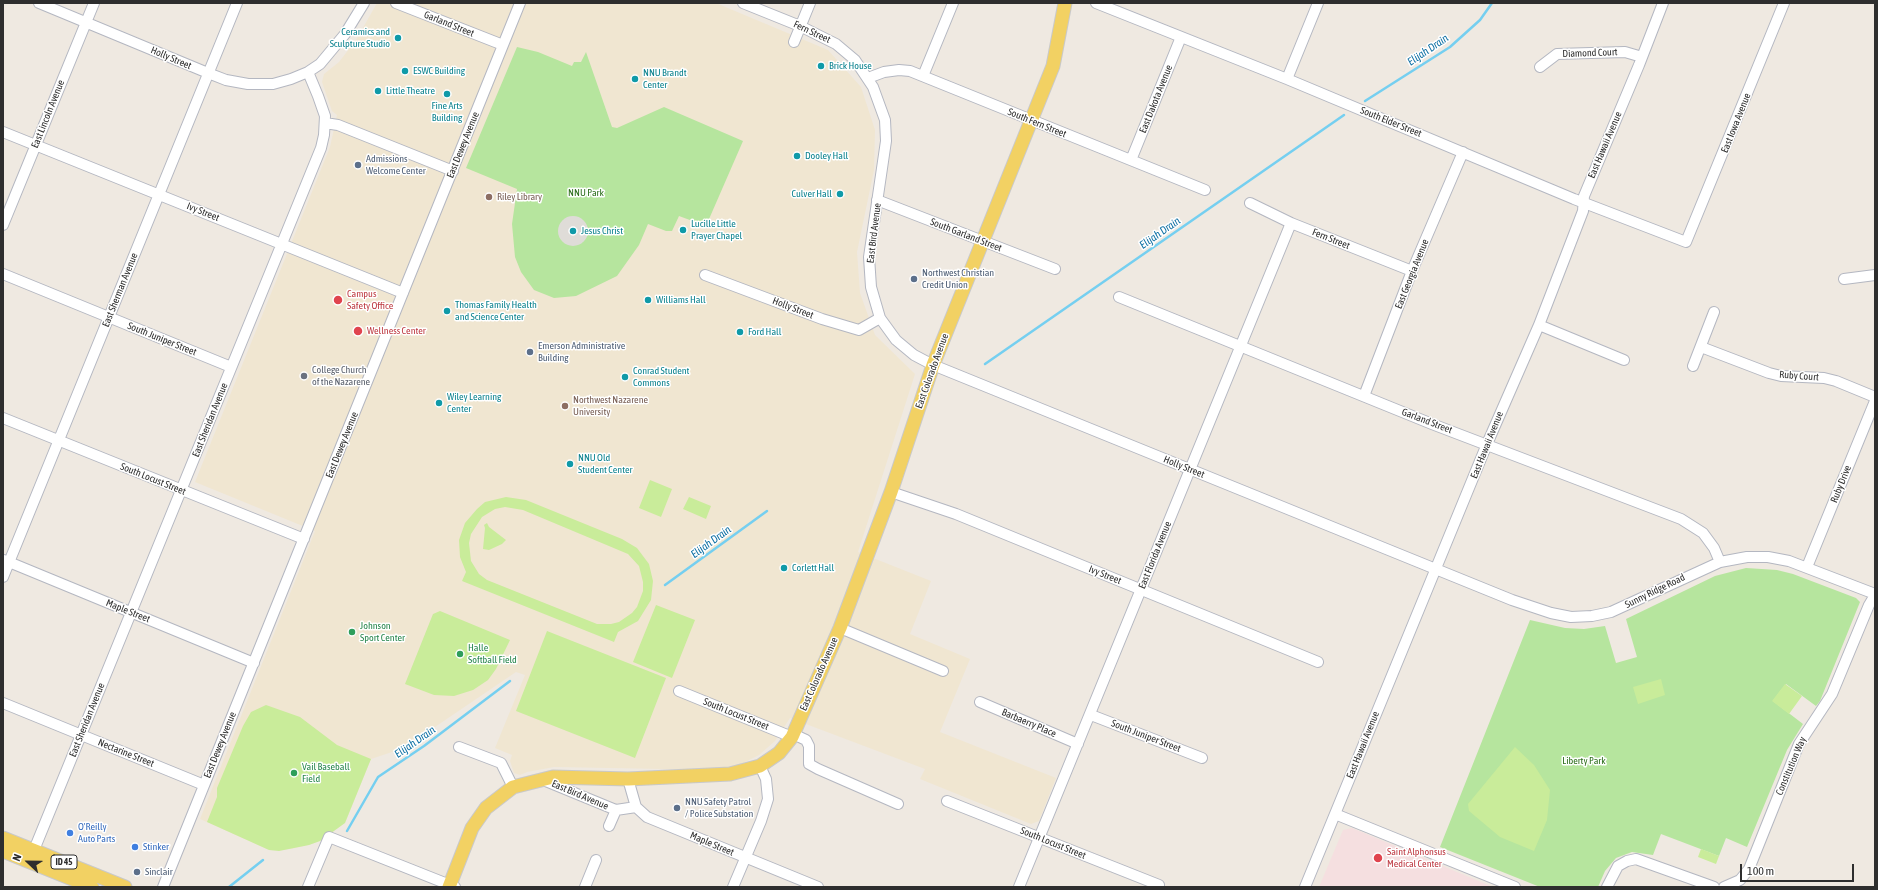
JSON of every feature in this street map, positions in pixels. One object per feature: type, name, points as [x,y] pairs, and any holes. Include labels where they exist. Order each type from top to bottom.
[{"type":"main road","name":"East Colorado Avenue","points":[[792,735],[840,628],[891,492],[933,365],[1053,66],[1065,3]]},
{"type":"main road","points":[[451,886],[472,828],[486,808],[513,787],[553,777],[628,779],[723,774],[760,766],[779,753],[792,735]]},
{"type":"main road","name":"ID 45","points":[[3,838],[92,887]]},
{"type":"main road","points":[[3,845],[31,854]]},
{"type":"main road","name":"ID 45","points":[[3,851],[31,854],[81,870],[125,887]]},
{"type":"street","name":"Holly Street","points":[[39,3],[226,80],[248,84],[273,84],[308,72]]},
{"type":"street","name":"East Lincoln Avenue","points":[[3,225],[94,3]]},
{"type":"street","name":"East Sherman Avenue","points":[[3,576],[6,561],[109,317],[237,3]]},
{"type":"street","points":[[308,72],[320,64],[333,51],[364,3]]},
{"type":"street","name":"Garland Street","points":[[396,3],[503,45]]},
{"type":"street","name":"East Dewey Avenue","points":[[163,887],[520,3]]},
{"type":"street","name":"Fern Street","points":[[743,3],[800,26],[836,44],[855,60],[868,78]]},
{"type":"street","points":[[794,42],[810,3]]},
{"type":"street","points":[[923,76],[953,3]]},
{"type":"street","name":"South Elder Street","points":[[1096,3],[1287,79],[1486,163],[1686,242]]},
{"type":"street","points":[[1287,79],[1318,3]]},
{"type":"street","name":"East Hawaii Avenue","points":[[1305,887],[1487,444],[1539,325],[1583,211],[1584,196],[1663,3]]},
{"type":"street","name":"East Iowa Avenue","points":[[1686,242],[1784,3]]},
{"type":"street","name":"East Dakota Avenue","points":[[1131,160],[1182,37]]},
{"type":"street","name":"Diamond Court","points":[[1540,67],[1557,54],[1625,52],[1642,57]]},
{"type":"street","name":"South Fern Street","points":[[868,78],[884,72],[899,70],[910,71],[1205,190]]},
{"type":"street","name":"East Sheridan Avenue","points":[[31,854],[321,148],[325,123],[318,96],[308,72]]},
{"type":"street","name":"East Bird Avenue","points":[[868,78],[878,99],[885,120],[886,142],[869,257],[871,287],[880,318],[896,340],[914,355],[933,365]]},
{"type":"street","points":[[325,123],[338,125],[453,171]]},
{"type":"street","name":"Ivy Street","points":[[3,132],[403,294]]},
{"type":"street","name":"East Georgia Avenue","points":[[1364,396],[1412,271],[1463,152]]},
{"type":"street","name":"South Garland Street","points":[[878,200],[1055,269]]},
{"type":"street","name":"Fern Street","points":[[1250,203],[1291,223],[1412,271]]},
{"type":"street","name":"East Florida Avenue","points":[[1019,887],[1041,838],[1291,223]]},
{"type":"street","name":"South Juniper Street","points":[[3,274],[231,368]]},
{"type":"street","name":"Holly Street","points":[[705,275],[822,319],[859,330],[880,318]]},
{"type":"street","points":[[1844,279],[1875,275]]},
{"type":"street","name":"Garland Street","points":[[1120,297],[1241,348],[1681,519],[1703,533],[1714,548],[1720,562]]},
{"type":"street","points":[[1693,366],[1714,312]]},
{"type":"street","points":[[1539,325],[1624,360]]},
{"type":"street","name":"Ruby Court","points":[[1700,347],[1769,373],[1781,376],[1824,378],[1875,397]]},
{"type":"street","name":"Holly Street","points":[[933,365],[1436,570]]},
{"type":"street","name":"Ruby Drive","points":[[1807,567],[1875,401]]},
{"type":"street","name":"South Locust Street","points":[[3,418],[304,540]]},
{"type":"street","name":"Ivy Street","points":[[891,492],[956,514],[1318,662]]},
{"type":"street","name":"Sunny Ridge Road","points":[[1436,570],[1512,600],[1551,613],[1571,617],[1592,616],[1611,612],[1720,562],[1747,557],[1768,557],[1789,561],[1875,595]]},
{"type":"street","name":"Maple Street","points":[[6,561],[254,663]]},
{"type":"street","name":"Constitution Way","points":[[1724,887],[1740,880],[1749,869],[1799,744],[1832,694],[1869,605],[1875,595]]},
{"type":"street","points":[[840,628],[943,671]]},
{"type":"street","name":"South Locust Street","points":[[679,691],[806,740],[809,746],[809,764],[898,804]]},
{"type":"street","name":"Barbaerry Place","points":[[980,702],[1078,744]]},
{"type":"street","name":"Nectarine Street","points":[[3,703],[204,785]]},
{"type":"street","name":"South Juniper Street","points":[[1091,715],[1202,758]]},
{"type":"street","points":[[459,747],[501,763],[513,787]]},
{"type":"street","points":[[733,887],[768,798],[766,779],[760,766]]},
{"type":"street","points":[[610,826],[616,810],[636,807],[628,779]]},
{"type":"street","name":"East Bird Avenue","points":[[544,780],[616,810]]},
{"type":"street","name":"South Locust Street","points":[[948,801],[1158,885]]},
{"type":"street","name":"Maple Street","points":[[636,807],[647,817],[745,859],[818,887]]},
{"type":"street","points":[[1335,814],[1515,887]]},
{"type":"street","points":[[308,887],[330,837],[451,886]]},
{"type":"street","points":[[1608,887],[1618,866],[1627,861],[1636,859],[1714,887]]},
{"type":"street","points":[[585,887],[596,860]]},
{"type":"shaded area","name":"Northwest Nazarene University","points":[[377,3],[716,3],[828,50],[861,87],[875,130],[874,170],[857,252],[860,293],[875,335],[915,374],[858,552],[931,581],[910,634],[970,659],[940,732],[1056,778],[1039,821],[1031,824],[920,779],[925,769],[790,718],[775,741],[759,755],[739,765],[719,770],[554,767],[527,772],[520,775],[514,773],[510,761],[512,755],[495,748],[525,675],[516,672],[404,748],[371,759],[345,823],[320,841],[291,849],[269,850],[200,819],[315,531],[195,482],[330,147],[337,115],[332,111],[322,82],[324,74],[339,62],[356,40]]},
{"type":"shaded area","points":[[573,216],[579,217],[587,225],[587,237],[579,245],[573,246],[567,245],[559,237],[558,231],[559,225],[567,217]]},
{"type":"shaded area","name":"Saint Alphonsus Medical Center","points":[[1352,828],[1493,887],[1319,887],[1343,830]]},
{"type":"green space","name":"NNU Park","points":[[517,47],[538,52],[572,66],[574,62],[581,62],[586,52],[612,127],[617,128],[664,107],[743,141],[706,226],[679,216],[672,231],[666,231],[648,224],[639,245],[617,276],[576,296],[554,298],[534,290],[521,272],[515,257],[512,224],[517,189],[466,168]]},
{"type":"green space","points":[[650,480],[672,489],[661,517],[639,508]]},
{"type":"green space","points":[[506,497],[526,500],[622,539],[637,548],[649,564],[653,581],[651,600],[638,621],[618,632],[614,642],[462,581],[466,572],[460,557],[459,540],[465,523],[485,502]],"holes":[[[505,507],[523,510],[628,554],[639,566],[643,582],[643,591],[637,607],[632,613],[619,622],[611,624],[597,624],[487,580],[479,574],[471,561],[469,543],[471,534],[482,517],[495,509]]]},
{"type":"green space","points":[[689,497],[711,506],[706,519],[683,509]]},
{"type":"green space","points":[[487,523],[489,527],[506,540],[502,544],[489,550],[483,549],[484,525]]},
{"type":"green space","name":"Liberty Park","points":[[1746,568],[1777,570],[1793,574],[1856,598],[1860,602],[1820,701],[1816,706],[1786,684],[1773,701],[1803,724],[1787,750],[1747,847],[1726,838],[1719,856],[1661,834],[1653,855],[1632,852],[1616,858],[1605,871],[1598,887],[1540,887],[1440,847],[1530,620],[1565,628],[1584,629],[1605,626],[1616,663],[1637,657],[1626,619],[1715,576]]},
{"type":"green space","points":[[656,605],[695,620],[672,678],[633,662]]},
{"type":"green space","name":"Halle Softball Field","points":[[440,611],[510,640],[496,669],[488,680],[473,690],[454,696],[434,695],[405,684],[433,614]]},
{"type":"green space","points":[[547,631],[666,678],[635,758],[516,711]]},
{"type":"green space","points":[[1661,679],[1665,695],[1638,704],[1633,687]]},
{"type":"green space","points":[[1785,684],[1802,696],[1789,714],[1772,701]]},
{"type":"green space","name":"Vail Baseball Field","points":[[266,705],[300,717],[337,745],[371,759],[345,823],[320,841],[309,845],[279,851],[269,850],[207,822],[217,797],[217,788],[243,726],[251,712]]},
{"type":"green space","points":[[1515,747],[1534,765],[1550,790],[1547,820],[1534,851],[1500,837],[1469,811],[1468,804]]},
{"type":"green space","points":[[1701,849],[1719,856],[1716,864],[1698,857]]},
{"type":"waterway","name":"Elijah Drain","points":[[1365,101],[1450,47],[1480,20],[1492,3]]},
{"type":"waterway","name":"Elijah Drain","points":[[985,364],[1344,115]]},
{"type":"waterway","name":"Elijah Drain","points":[[665,585],[767,511]]},
{"type":"waterway","name":"Elijah Drain","points":[[347,831],[378,777],[424,746],[510,681]]},
{"type":"waterway","name":"Elijah Drain","points":[[229,887],[263,860]]},
{"type":"place","name":"Ceramics and Sculpture Studio","points":[[398,38]]},
{"type":"place","name":"Brick House","points":[[821,66]]},
{"type":"place","name":"ESWC Building","points":[[405,71]]},
{"type":"place","name":"NNU Brandt Center","points":[[635,79]]},
{"type":"place","name":"Little Theatre","points":[[378,91]]},
{"type":"place","name":"Fine Arts Building","points":[[447,94]]},
{"type":"place","name":"Dooley Hall","points":[[797,156]]},
{"type":"place","name":"Admissions Welcome Center","points":[[358,165]]},
{"type":"place","name":"Culver Hall","points":[[840,194]]},
{"type":"place","name":"Riley Library","points":[[489,197]]},
{"type":"place","name":"Lucille Little Prayer Chapel","points":[[683,230]]},
{"type":"place","name":"Jesus Christ","points":[[573,231]]},
{"type":"place","name":"Northwest Christian Credit Union","points":[[914,279]]},
{"type":"place","name":"Campus Safety Office","points":[[338,300]]},
{"type":"place","name":"Williams Hall","points":[[648,300]]},
{"type":"place","name":"Thomas Family Health and Science Center","points":[[447,311]]},
{"type":"place","name":"Wellness Center","points":[[358,331]]},
{"type":"place","name":"Ford Hall","points":[[740,332]]},
{"type":"place","name":"Emerson Administrative Building","points":[[530,352]]},
{"type":"place","name":"College Church of the Nazarene","points":[[304,376]]},
{"type":"place","name":"Conrad Student Commons","points":[[625,377]]},
{"type":"place","name":"Wiley Learning Center","points":[[439,403]]},
{"type":"place","name":"Northwest Nazarene University","points":[[565,406]]},
{"type":"place","name":"NNU Old Student Center","points":[[570,464]]},
{"type":"place","name":"Corlett Hall","points":[[784,568]]},
{"type":"place","name":"Johnson Sport Center","points":[[352,632]]},
{"type":"place","name":"Halle Softball Field","points":[[460,654]]},
{"type":"place","name":"Vail Baseball Field","points":[[294,773]]},
{"type":"place","name":"NNU Safety Patrol / Police Substation","points":[[677,808]]},
{"type":"place","name":"O'Reilly Auto Parts","points":[[70,833]]},
{"type":"place","name":"Stinker","points":[[135,847]]},
{"type":"place","name":"Saint Alphonsus Medical Center","points":[[1378,858]]},
{"type":"place","name":"Sinclair","points":[[137,872]]}]
